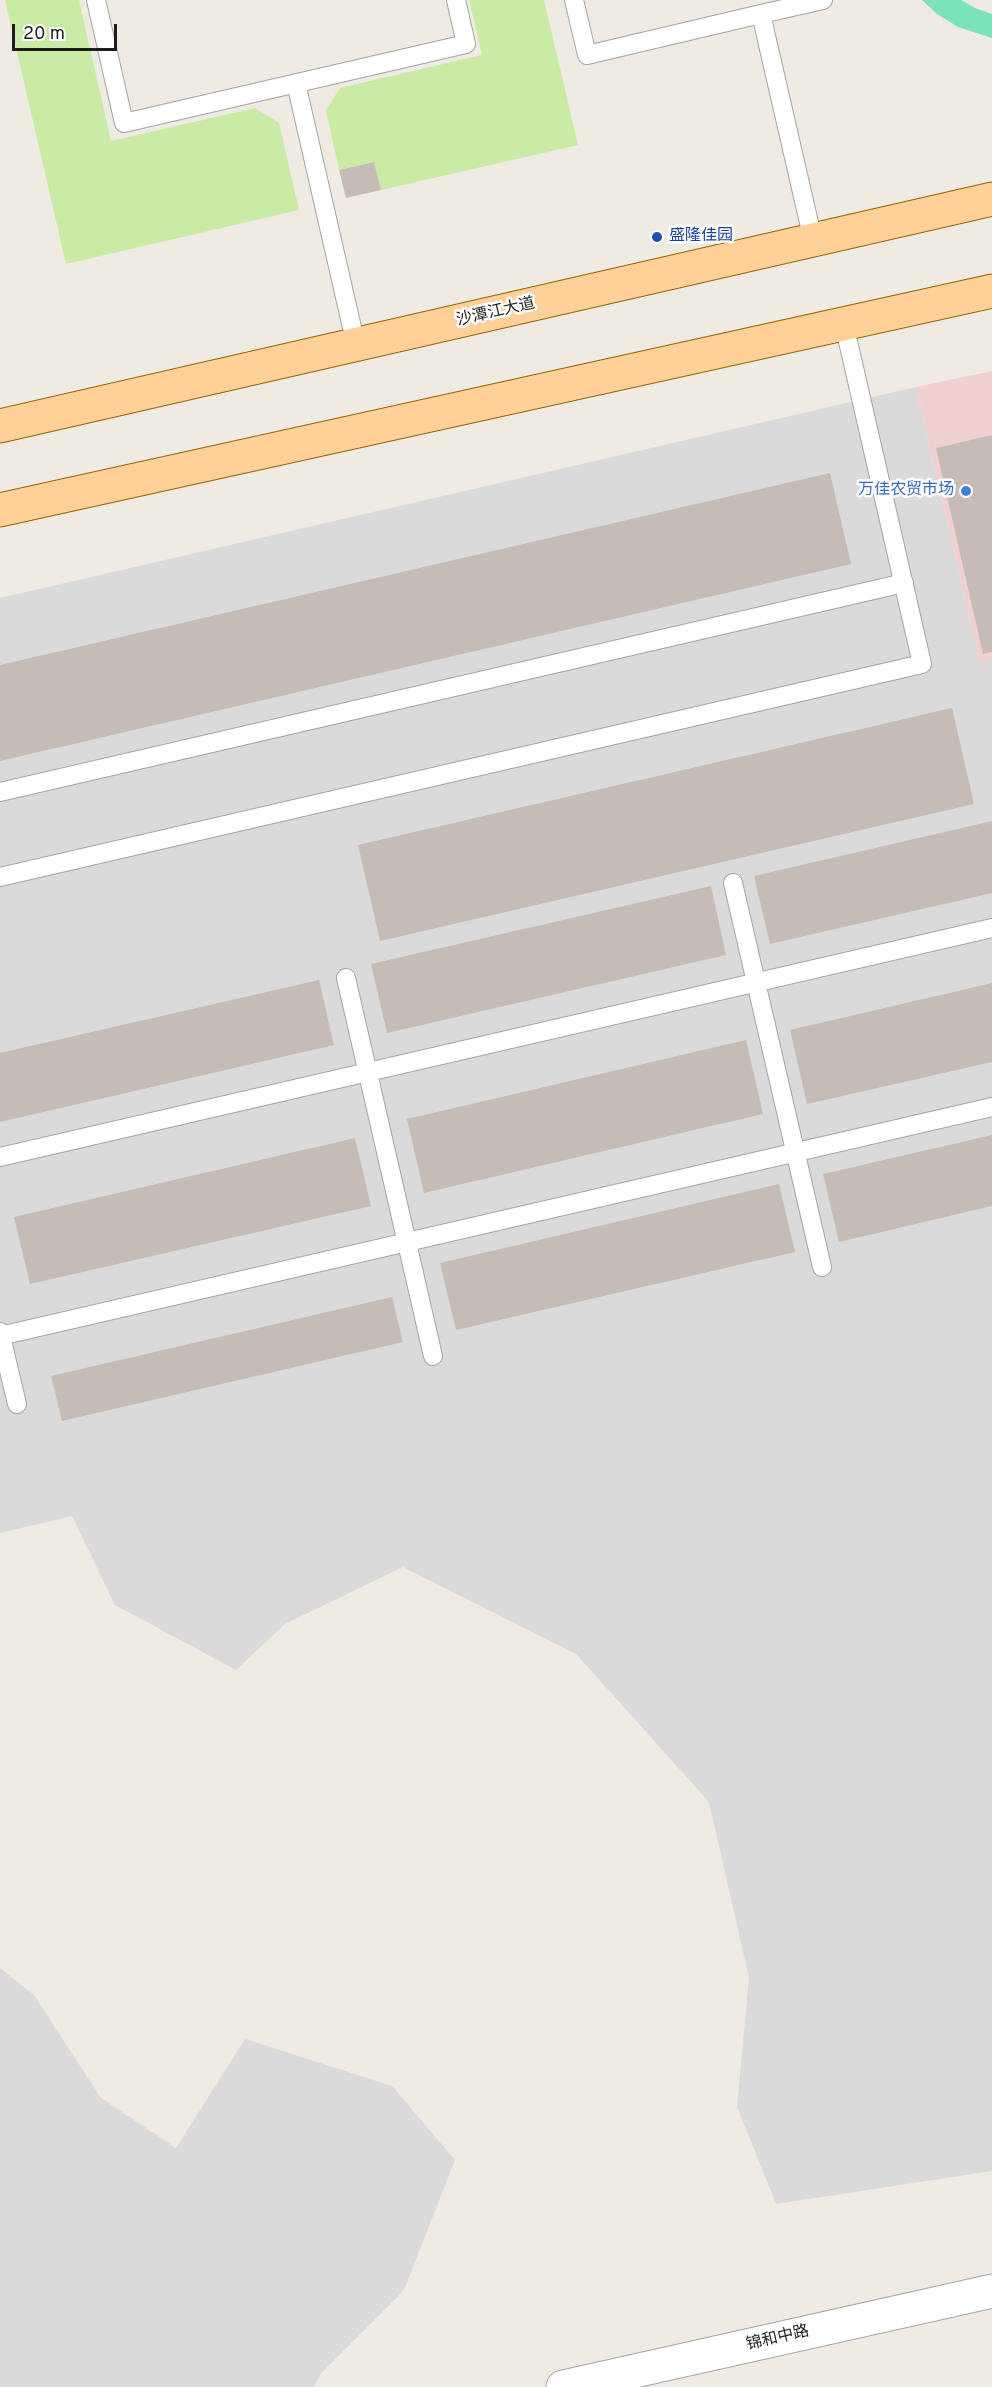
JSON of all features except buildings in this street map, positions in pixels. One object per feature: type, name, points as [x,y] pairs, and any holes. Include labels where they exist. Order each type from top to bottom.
[{"type":"main road","name":"沙潭江大道","points":[[0,426],[992,200]]},
{"type":"main road","points":[[0,510],[992,291]]},
{"type":"street","name":"锦和中路","points":[[563,2387],[992,2290]]},
{"type":"lane","points":[[96,0],[124,123],[466,44],[456,0]]},
{"type":"lane","points":[[574,0],[586,55],[823,0]]},
{"type":"lane","points":[[761,14],[813,240]]},
{"type":"lane","points":[[296,83],[357,345]]},
{"type":"lane","points":[[0,877],[922,664],[844,324]]},
{"type":"lane","points":[[0,792],[904,583]]},
{"type":"lane","points":[[734,883],[822,1267]]},
{"type":"lane","points":[[0,1157],[992,928]]},
{"type":"lane","points":[[346,978],[433,1356]]},
{"type":"lane","points":[[17,1404],[0,1334],[992,1107]]},
{"type":"shaded area","name":"万佳农贸市场","points":[[992,371],[992,661],[980,664],[916,387]]},
{"type":"shaded area","points":[[916,387],[980,663],[992,661],[992,2171],[776,2204],[737,2107],[749,1978],[709,1802],[576,1654],[403,1567],[285,1624],[236,1670],[115,1605],[72,1516],[0,1533],[0,598]]},
{"type":"shaded area","points":[[0,1968],[34,1995],[101,2098],[176,2148],[245,2039],[392,2086],[455,2160],[404,2290],[322,2372],[314,2387],[0,2387]]},
{"type":"green space","points":[[5,0],[79,0],[111,141],[255,108],[279,123],[299,210],[66,264]]},
{"type":"green space","points":[[469,0],[544,0],[578,145],[381,190],[374,162],[339,170],[326,110],[340,88],[482,55]]},
{"type":"green space","points":[[922,0],[961,0],[992,14],[992,38],[958,27],[937,14]]},
{"type":"place","name":"盛隆佳园","points":[[657,237]]},
{"type":"place","name":"万佳农贸市场","points":[[966,491]]}]
